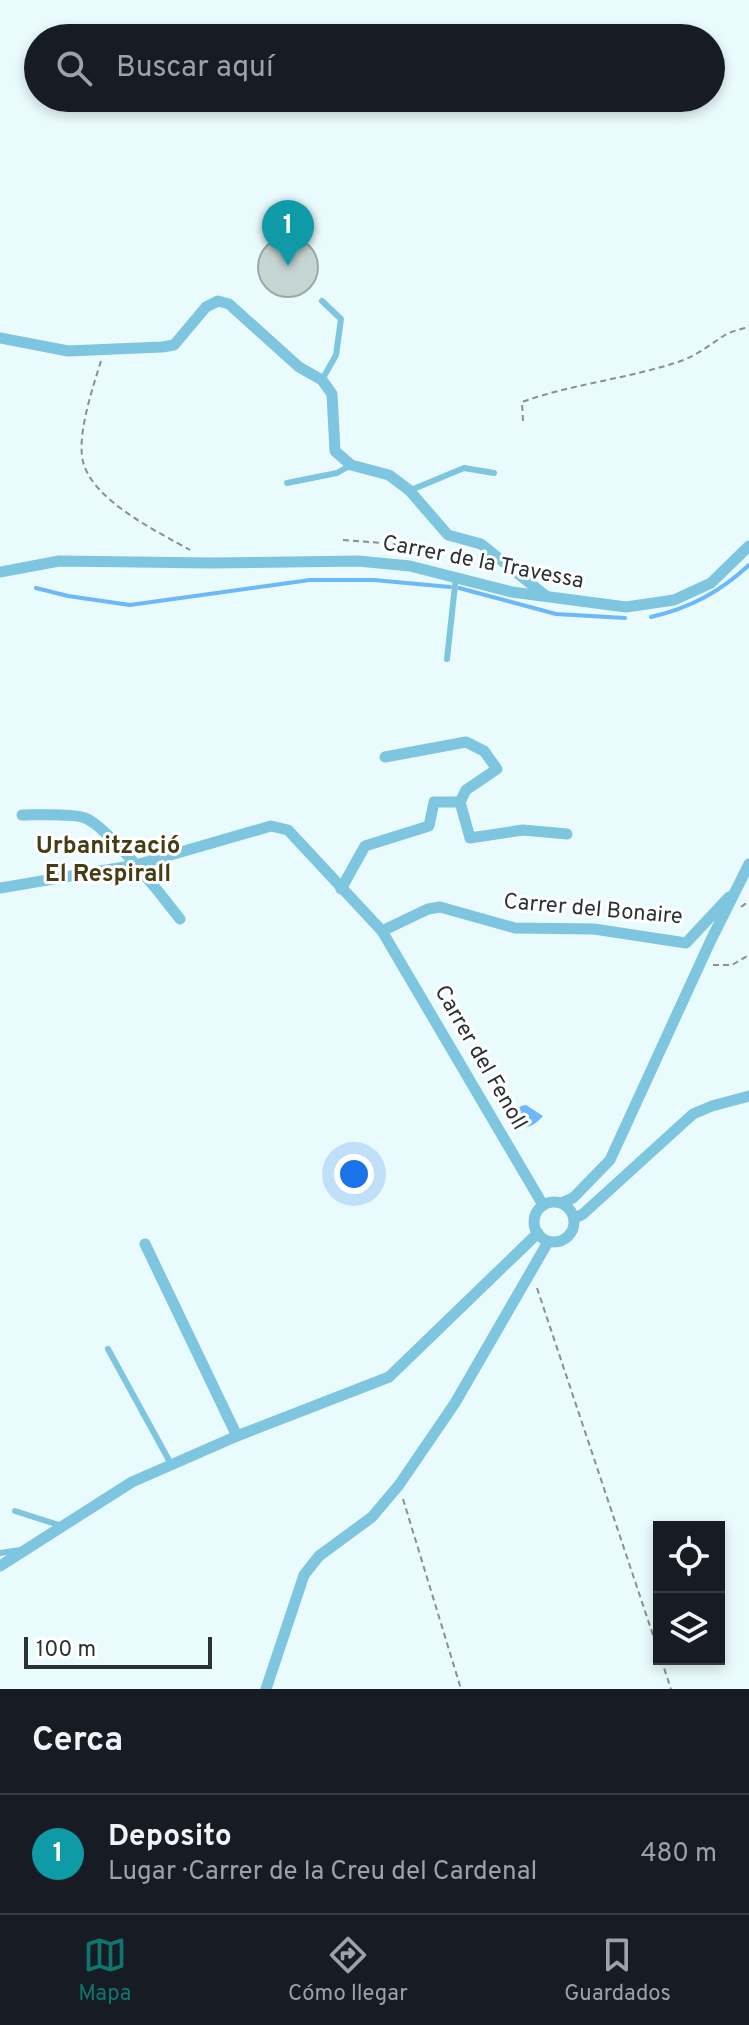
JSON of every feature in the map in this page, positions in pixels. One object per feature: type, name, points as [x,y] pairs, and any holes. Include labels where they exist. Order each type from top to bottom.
[{"type":"street","points":[[0,338],[68,351],[174,345],[206,307],[218,301],[229,304],[299,367],[322,380],[332,394],[335,451],[351,465],[389,475],[409,490],[448,535],[481,544],[548,599]]},
{"type":"street","name":"Carrer de la Travessa","points":[[0,572],[59,561],[358,561],[410,566],[548,599],[626,607],[674,600],[711,583],[749,546]]},
{"type":"street","points":[[385,757],[466,742],[484,751],[497,769],[466,790],[460,802],[470,838],[523,830],[567,834]]},
{"type":"street","points":[[341,889],[365,846],[429,826],[434,802],[460,802]]},
{"type":"street","points":[[22,815],[85,817],[136,865],[180,919]]},
{"type":"street","points":[[0,888],[136,865],[271,826],[288,830],[382,931]]},
{"type":"street","points":[[561,1203],[573,1198],[610,1160],[749,864]]},
{"type":"street","name":"Carrer del Bonaire","points":[[382,931],[428,909],[440,907],[515,928],[594,929],[686,943],[738,887]]},
{"type":"street","name":"Carrer del Fenoll","points":[[382,931],[543,1205]]},
{"type":"street","points":[[575,1218],[693,1114],[749,1096]]},
{"type":"street","points":[[561,1203],[568,1206],[575,1218],[573,1231],[558,1242],[548,1242],[538,1233],[534,1221],[543,1205],[561,1203]]},
{"type":"street","points":[[0,1566],[132,1482],[237,1436],[389,1377],[538,1233]]},
{"type":"street","points":[[266,1689],[304,1575],[319,1556],[372,1517],[399,1485],[455,1403],[548,1242]]},
{"type":"street","points":[[145,1244],[237,1436]]},
{"type":"lane","points":[[322,301],[341,319],[336,355],[322,380]]},
{"type":"lane","points":[[287,483],[337,473],[351,465]]},
{"type":"lane","points":[[409,490],[464,468],[494,473]]},
{"type":"lane","points":[[447,659],[456,576]]},
{"type":"lane","points":[[108,1349],[171,1464]]},
{"type":"lane","points":[[15,1511],[62,1526]]},
{"type":"lane","points":[[0,1553],[24,1550]]},
{"type":"path","points":[[523,421],[522,402],[554,391],[680,362],[706,350],[728,333],[749,327]]},
{"type":"path","points":[[104,350],[83,424],[83,465],[105,497],[211,563]]},
{"type":"path","points":[[343,540],[394,544],[407,552],[410,566]]},
{"type":"path","points":[[700,965],[724,967],[749,955]]},
{"type":"path","points":[[530,1272],[546,1309],[653,1635]]},
{"type":"path","points":[[399,1485],[461,1689]]},
{"type":"path","points":[[663,1665],[671,1689]]},
{"type":"water","points":[[526,1105],[543,1116],[527,1127],[519,1125],[511,1117]]},
{"type":"building","points":[[288,237],[310,245],[318,267],[310,289],[288,297],[266,289],[258,267],[266,245]]},
{"type":"waterway","points":[[651,617],[704,598],[749,565]]},
{"type":"waterway","points":[[36,588],[130,605],[310,580],[374,580],[450,587]]},
{"type":"waterway","points":[[459,588],[556,614],[625,618]]},
{"type":"place","name":"Deposito","points":[[288,266]]},
{"type":"district","name":"Urbanització El Respirall","points":[[108,861]]}]
